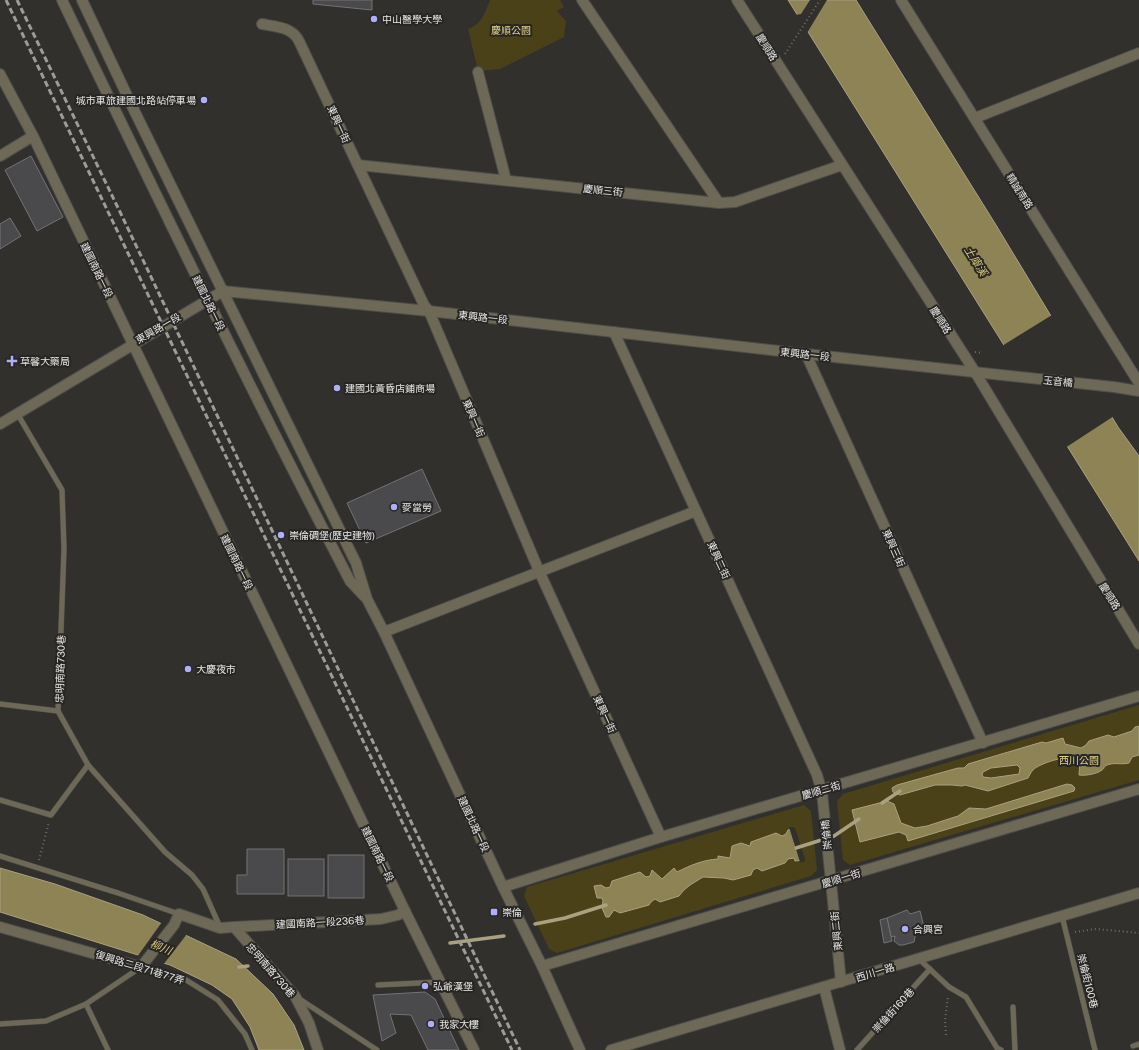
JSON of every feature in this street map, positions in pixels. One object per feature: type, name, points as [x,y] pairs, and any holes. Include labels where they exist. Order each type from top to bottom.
[{"type":"street","name":"建國北路一段","points":[[62,0],[128,138],[258,401],[350,581],[367,599]]},
{"type":"street","name":"建國北路一段","points":[[82,0],[132,106],[356,563],[367,599],[384,632],[503,887],[542,966],[580,1050]]},
{"type":"street","points":[[582,0],[719,203]]},
{"type":"street","name":"慶順路","points":[[737,0],[975,372],[1139,644]]},
{"type":"street","name":"精誠南路","points":[[901,0],[1139,383]]},
{"type":"street","name":"東興一街","points":[[262,24],[286,29],[296,34],[424,305],[429,311],[539,571],[661,837]]},
{"type":"street","points":[[975,118],[1139,53]]},
{"type":"street","points":[[478,72],[506,180]]},
{"type":"street","name":"建國南路一段","points":[[0,74],[33,136],[405,911],[474,1050]]},
{"type":"street","points":[[0,156],[33,136]]},
{"type":"street","name":"慶順三街","points":[[358,165],[719,203],[735,202],[842,165]]},
{"type":"street","name":"東興路一段","points":[[0,424],[132,343],[223,290],[429,311],[1001,375]]},
{"type":"street","name":"東興二街","points":[[614,332],[817,775],[821,790]]},
{"type":"street","name":"東興三街","points":[[806,354],[983,743]]},
{"type":"street","name":"玉音橋","points":[[1001,375],[1139,391]]},
{"type":"street","points":[[384,632],[696,511]]},
{"type":"street","name":"慶順二街","points":[[503,887],[661,837],[1139,696]]},
{"type":"street","name":"慶順一街","points":[[542,966],[1139,789]]},
{"type":"street","name":"崇倫橋","points":[[821,790],[831,881]]},
{"type":"street","name":"東興二街","points":[[831,881],[841,982]]},
{"type":"street","name":"西川一路","points":[[611,1050],[1139,893]]},
{"type":"street","name":"建國南路一段236巷","points":[[234,927],[382,919],[398,915],[405,911]]},
{"type":"street","points":[[142,966],[174,925],[179,914],[220,928],[234,927]]},
{"type":"street","name":"復興路二段71巷77弄","points":[[0,927],[142,966]]},
{"type":"street","name":"忠明南路730巷","points":[[234,927],[295,996],[309,1023],[318,1050]]},
{"type":"street","points":[[824,987],[840,1050]]},
{"type":"lane","name":"忠明南路730巷","points":[[17,413],[62,490],[64,548],[58,711],[88,766],[165,852],[192,875],[203,889],[220,928]]},
{"type":"lane","points":[[0,704],[58,711]]},
{"type":"lane","points":[[0,800],[51,815],[88,766]]},
{"type":"lane","points":[[0,856],[179,914]]},
{"type":"lane","name":"崇倫街100巷","points":[[1062,916],[1095,1050]]},
{"type":"lane","points":[[918,959],[949,987],[966,997],[997,1048],[1001,1050]]},
{"type":"lane","points":[[0,1024],[46,1022],[86,1004],[142,966]]},
{"type":"lane","name":"復興路二段71巷77弄","points":[[142,966],[183,978],[218,1000],[245,1034],[252,1050]]},
{"type":"lane","name":"崇倫街160巷","points":[[857,1050],[930,970]]},
{"type":"lane","points":[[378,985],[440,982]]},
{"type":"lane","points":[[295,996],[377,1050]]},
{"type":"lane","points":[[86,1004],[108,1050]]},
{"type":"lane","points":[[1013,1007],[1015,1050]]},
{"type":"lane","points":[[1132,1046],[1139,1044]]},
{"type":"path","points":[[778,65],[820,0]]},
{"type":"path","points":[[975,352],[983,353]]},
{"type":"path","points":[[37,868],[51,815]]},
{"type":"path","points":[[1067,933],[1096,929],[1139,933]]},
{"type":"path","points":[[946,1035],[945,1020],[949,987]]},
{"type":"green space","name":"慶順公園","points":[[490,0],[560,0],[564,7],[557,11],[566,21],[564,37],[500,69],[478,71],[468,29],[480,21],[485,14]]},
{"type":"green space","name":"西川公園","points":[[1139,705],[1139,780],[850,865],[843,860],[837,801],[843,794]]},
{"type":"green space","points":[[804,805],[811,811],[817,870],[811,876],[557,953],[549,949],[524,896],[527,887]]},
{"type":"water","name":"土庫溪","points":[[788,0],[856,0],[996,225],[1118,427],[1139,456],[1139,561]]},
{"type":"water","points":[[1139,726],[1139,755],[1132,757],[1129,763],[1107,765],[1102,770],[1094,774],[1079,775],[1079,765],[1077,760],[1068,758],[1054,760],[1041,765],[1033,770],[1028,778],[988,791],[965,785],[935,785],[900,795],[893,792],[892,788],[897,785],[958,768],[964,768],[968,764],[1042,742],[1046,743],[1063,738],[1065,744],[1081,748],[1089,741],[1108,735],[1114,737],[1132,731],[1135,727]],"holes":[[[1017,765],[1020,768],[1019,774],[991,778],[983,777],[982,775],[983,772],[991,768]]]},
{"type":"water","points":[[1067,784],[1072,785],[1075,788],[1074,791],[908,841],[906,835],[899,832],[860,842],[852,810],[887,801],[894,804],[901,823],[915,828],[927,826],[958,816],[969,808],[986,809]]},
{"type":"water","points":[[793,829],[803,860],[795,861],[794,858],[788,859],[785,863],[762,871],[757,868],[753,870],[751,875],[733,880],[703,877],[690,885],[679,896],[660,902],[655,899],[649,905],[620,913],[614,910],[609,917],[606,917],[602,908],[602,898],[597,898],[594,886],[601,885],[606,888],[610,887],[612,881],[640,872],[646,877],[650,876],[652,870],[662,879],[674,868],[677,872],[697,863],[718,859],[718,856],[730,858],[732,846],[741,843],[750,846],[751,842],[776,833],[782,836],[786,834],[788,830]]},
{"type":"water","name":"柳川","points":[[0,868],[55,884],[143,915],[236,959],[273,994],[294,1025],[304,1050],[259,1050],[250,1027],[232,999],[212,985],[170,965],[0,912]]},
{"type":"pier","points":[[810,0],[827,0],[807,33],[795,15],[801,14]]},
{"type":"pier","points":[[1052,315],[1114,416],[1065,448],[1002,346]]},
{"type":"pier","points":[[789,827],[795,828],[805,859],[804,862],[800,862]]},
{"type":"pier","points":[[162,922],[187,934],[163,965],[137,957]]},
{"type":"building","points":[[313,0],[372,0],[372,10],[313,4]]},
{"type":"building","points":[[31,156],[63,217],[37,231],[5,170]]},
{"type":"building","points":[[10,218],[21,236],[0,249],[0,224]]},
{"type":"building","name":"麥當勞","points":[[422,469],[441,511],[366,543],[347,503]]},
{"type":"building","points":[[247,849],[284,849],[284,894],[237,894],[237,875],[247,875]]},
{"type":"building","points":[[328,855],[364,855],[364,898],[328,898]]},
{"type":"building","points":[[288,859],[324,859],[324,896],[288,896]]},
{"type":"building","name":"合興宮","points":[[907,910],[910,914],[920,911],[924,927],[916,931],[914,942],[899,945],[894,941],[895,936],[891,937],[887,918]]},
{"type":"building","points":[[887,918],[892,941],[884,943],[880,920]]},
{"type":"building","name":"我家大樓","points":[[425,992],[435,999],[459,1050],[428,1050],[411,1015],[390,1014],[396,1033],[382,1041],[373,995]]},
{"type":"waterway","points":[[882,803],[900,791]]},
{"type":"waterway","points":[[796,848],[834,836],[859,819]]},
{"type":"waterway","points":[[535,924],[565,918],[606,905]]},
{"type":"waterway","points":[[450,943],[504,936]]},
{"type":"waterway","points":[[239,967],[248,966]]},
{"type":"railway","points":[[6,0],[512,1050]]},
{"type":"railway","points":[[17,0],[121,214],[520,1050]]},
{"type":"place","name":"中山醫學大學","points":[[374,19]]},
{"type":"place","name":"城市車旅建國北路站停車場","points":[[204,100]]},
{"type":"place","name":"草馨大藥局","points":[[12,361]]},
{"type":"place","name":"建國北黃昏店鋪商場","points":[[337,388]]},
{"type":"place","name":"麥當勞","points":[[394,507]]},
{"type":"place","name":"崇倫碉堡(歷史建物)","points":[[281,535]]},
{"type":"place","name":"大慶夜市","points":[[188,669]]},
{"type":"place","name":"崇倫","points":[[494,912]]},
{"type":"place","name":"合興宮","points":[[905,929]]},
{"type":"place","name":"弘爺漢堡","points":[[425,986]]},
{"type":"place","name":"我家大樓","points":[[431,1024]]}]
